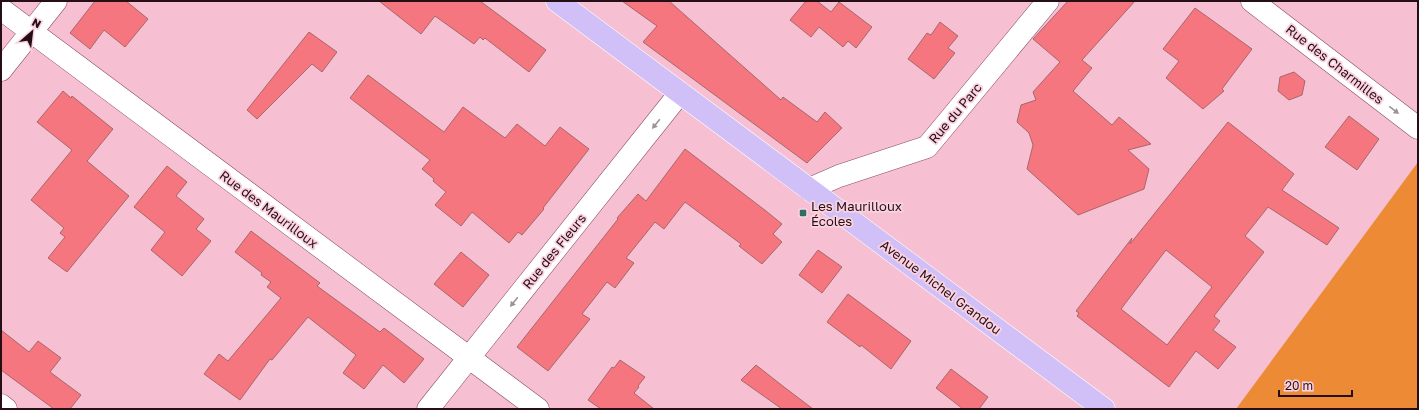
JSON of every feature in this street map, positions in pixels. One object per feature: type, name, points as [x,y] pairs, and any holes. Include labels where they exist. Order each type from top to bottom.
[{"type":"main road","name":"Avenue Michel Grandou","points":[[556,1],[1104,409]]},
{"type":"street","points":[[1,70],[56,1]]},
{"type":"street","name":"Rue du Parc","points":[[809,189],[839,176],[927,146],[1048,1]]},
{"type":"street","name":"Rue des Charmilles","points":[[1252,1],[1418,128]]},
{"type":"street","name":"Rue des Maurilloux","points":[[1,9],[538,409]]},
{"type":"street","name":"Rue des Fleurs","points":[[428,409],[680,93]]},
{"type":"street","points":[[1,405],[6,409]]},
{"type":"shaded area","points":[[1418,162],[1418,409],[1236,409]]},
{"type":"building","points":[[95,1],[126,1],[148,19],[125,47],[104,30],[90,49],[70,33]]},
{"type":"building","points":[[379,1],[480,1],[546,50],[529,72],[485,38],[483,40],[480,37],[474,44],[435,16],[421,34]]},
{"type":"building","points":[[622,1],[669,1],[781,100],[783,97],[817,122],[825,112],[842,128],[807,163],[643,42],[657,26]]},
{"type":"building","points":[[806,1],[817,1],[831,12],[839,2],[872,27],[856,48],[848,41],[843,47],[819,27],[811,37],[790,20]]},
{"type":"building","points":[[1068,1],[1135,1],[1082,60],[1092,68],[1073,91],[1112,125],[1119,117],[1151,144],[1128,150],[1149,169],[1144,189],[1078,215],[1027,169],[1033,145],[1029,133],[1017,122],[1021,105],[1036,100],[1033,92],[1060,62],[1033,39]]},
{"type":"building","points":[[1195,8],[1252,49],[1222,89],[1224,91],[1203,109],[1166,78],[1179,61],[1163,49]]},
{"type":"building","points":[[940,22],[958,36],[948,48],[955,53],[934,79],[908,59],[927,33],[931,35]]},
{"type":"building","points":[[309,32],[337,52],[322,72],[312,64],[257,119],[247,110]]},
{"type":"building","points":[[1294,72],[1305,81],[1302,95],[1289,100],[1278,91],[1280,77]]},
{"type":"building","points":[[368,75],[444,132],[463,107],[505,138],[517,124],[545,146],[560,127],[589,149],[543,208],[544,209],[522,235],[518,232],[509,243],[472,212],[461,226],[435,205],[446,192],[422,169],[430,160],[350,98]]},
{"type":"building","points":[[63,91],[71,98],[72,96],[113,129],[87,161],[129,196],[67,272],[48,258],[65,237],[60,233],[64,228],[31,200],[72,150],[37,122]]},
{"type":"building","points":[[1349,116],[1379,139],[1357,170],[1325,147]]},
{"type":"building","points":[[1228,122],[1294,174],[1282,190],[1339,228],[1327,245],[1268,207],[1245,236],[1264,252],[1214,316],[1220,321],[1213,330],[1236,347],[1218,369],[1196,351],[1169,387],[1077,316],[1079,313],[1076,311],[1132,238],[1130,244]],"holes":[[[1166,250],[1212,287],[1167,345],[1121,309]]]},
{"type":"building","points":[[685,149],[782,224],[773,234],[782,242],[762,264],[739,246],[741,244],[685,202],[664,229],[655,222],[626,258],[634,263],[615,288],[607,282],[582,314],[590,319],[548,371],[517,347],[618,219],[617,218],[638,194],[646,201]]},
{"type":"building","points":[[167,166],[187,182],[176,196],[204,219],[196,229],[211,241],[182,276],[151,250],[165,232],[134,207]]},
{"type":"building","points":[[251,231],[320,283],[317,286],[380,332],[384,328],[424,359],[404,383],[383,365],[364,389],[343,373],[356,355],[308,317],[272,360],[270,359],[240,400],[204,374],[219,354],[228,361],[281,298],[267,287],[271,282],[261,275],[262,273],[235,252]]},
{"type":"building","points":[[818,250],[842,267],[822,293],[799,275]]},
{"type":"building","points":[[461,252],[489,275],[463,307],[434,284]]},
{"type":"building","points":[[848,294],[911,341],[891,369],[861,345],[860,347],[827,322]]},
{"type":"building","points":[[1,330],[29,352],[38,341],[61,358],[50,372],[81,395],[70,409],[54,409],[1,370]]},
{"type":"building","points":[[620,360],[645,377],[634,393],[654,409],[601,409],[588,400],[612,367],[614,368]]},
{"type":"building","points":[[756,365],[813,409],[782,409],[741,380]]},
{"type":"building","points":[[951,369],[988,397],[979,409],[963,409],[936,388]]},
{"type":"place","name":"Les Maurilloux Écoles","points":[[803,213]]}]
